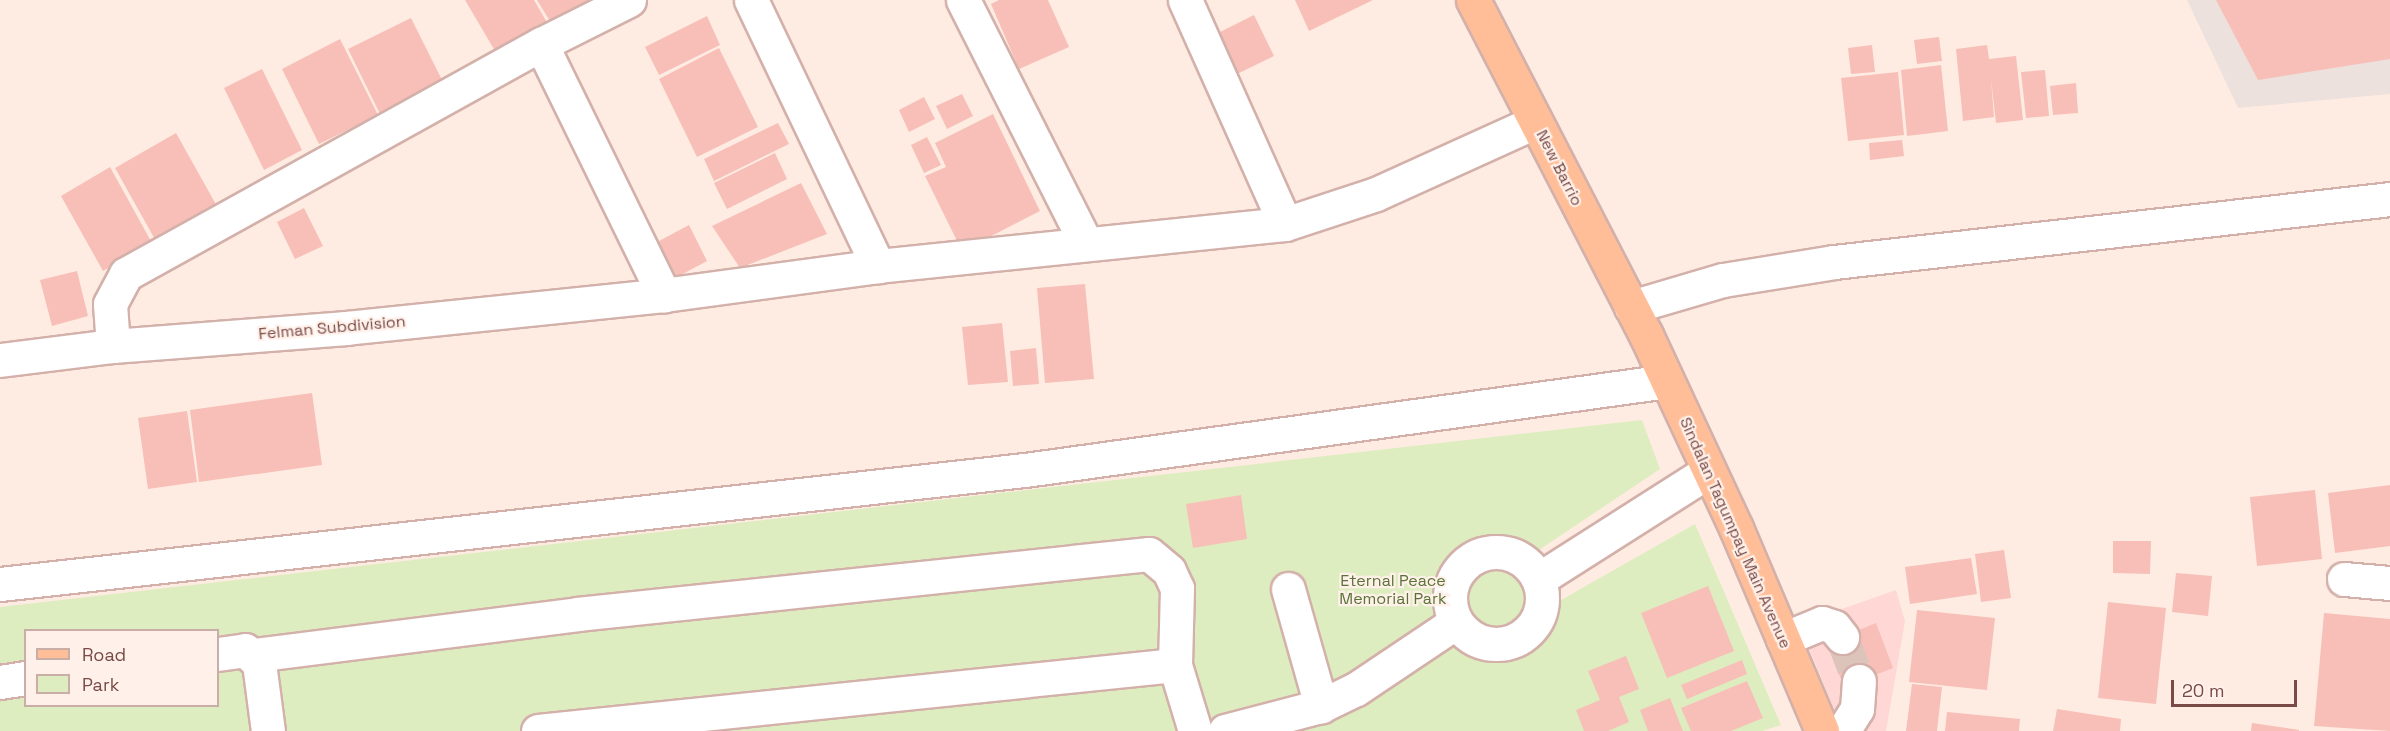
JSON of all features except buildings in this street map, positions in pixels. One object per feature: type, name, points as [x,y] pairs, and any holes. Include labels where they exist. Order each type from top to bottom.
[{"type":"main road","name":"New Barrio","points":[[1473,0],[1646,335]]},
{"type":"main road","name":"Sindalan Tagumpay Main Avenue","points":[[1646,335],[1707,472],[1736,528],[1822,731]]},
{"type":"street","points":[[113,346],[110,304],[126,274],[541,44],[629,0]]},
{"type":"street","points":[[751,0],[878,266]]},
{"type":"street","points":[[963,0],[1086,244]]},
{"type":"street","points":[[1185,0],[1285,224]]},
{"type":"street","points":[[541,44],[664,295]]},
{"type":"street","name":"Felman Subdivision","points":[[0,360],[113,346],[346,328],[664,295],[878,266],[1285,224],[1376,194],[1535,122]]},
{"type":"street","points":[[1631,307],[1723,280],[1834,262],[2390,199]]},
{"type":"street","points":[[0,584],[1025,470],[1667,381]]},
{"type":"street","points":[[1539,579],[1707,472]]},
{"type":"street","points":[[1499,551],[1515,555],[1529,565],[1539,579],[1543,595],[1540,613],[1532,628],[1518,640],[1501,645],[1483,644],[1467,636],[1456,622],[1450,590],[1467,561],[1482,553],[1499,551]]},
{"type":"street","points":[[254,655],[578,614],[1149,554],[1169,571],[1177,588],[1175,665],[1195,731]]},
{"type":"street","points":[[2344,579],[2390,583]]},
{"type":"street","points":[[1288,589],[1321,706]]},
{"type":"street","points":[[1225,731],[1321,706],[1356,689],[1456,622]]},
{"type":"street","points":[[1783,639],[1822,623],[1834,627],[1842,637]]},
{"type":"street","points":[[219,654],[245,650],[254,655],[259,663],[268,731]]},
{"type":"street","points":[[538,731],[1175,665]]},
{"type":"street","points":[[0,682],[24,678]]},
{"type":"street","points":[[1843,731],[1857,709],[1859,681]]},
{"type":"shaded area","points":[[2187,0],[2390,0],[2390,94],[2238,108]]},
{"type":"shaded area","points":[[1896,590],[1905,621],[1886,731],[1843,731],[1799,624]]},
{"type":"green space","name":"Eternal Peace Memorial Park","points":[[1642,420],[1660,469],[1533,554],[1561,600],[1695,524],[1781,725],[1762,731],[0,731],[0,607]]},
{"type":"tunnel","points":[[1842,637],[1859,681]]}]
